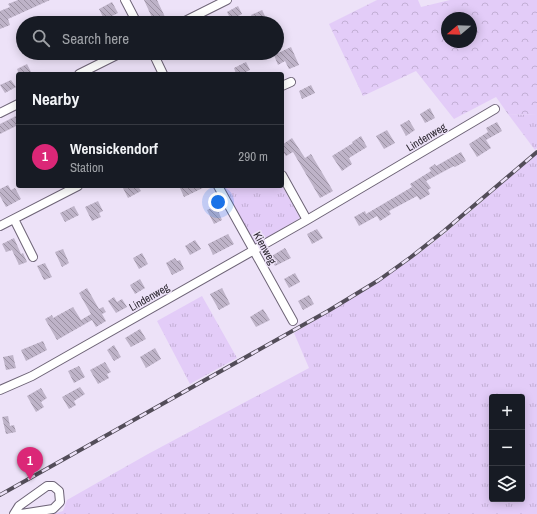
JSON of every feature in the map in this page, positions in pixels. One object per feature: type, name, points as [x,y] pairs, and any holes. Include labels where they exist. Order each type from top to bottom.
[{"type":"street","points":[[124,0],[133,16]]},
{"type":"street","points":[[196,16],[227,0]]},
{"type":"street","points":[[83,72],[107,60]]},
{"type":"street","points":[[156,60],[162,72]]},
{"type":"street","points":[[284,85],[291,82]]},
{"type":"street","points":[[0,113],[16,105]]},
{"type":"street","name":"Lindenweg","points":[[0,390],[32,376],[253,251],[495,109]]},
{"type":"street","points":[[284,179],[307,220]]},
{"type":"street","points":[[0,226],[74,188]]},
{"type":"street","name":"Kienweg","points":[[219,188],[292,321]]},
{"type":"street","points":[[14,219],[33,257]]},
{"type":"street","points":[[14,514],[19,506],[47,486],[53,486],[59,491],[60,502],[53,509],[21,514]]},
{"type":"green space","points":[[377,0],[418,0],[421,7],[450,0],[537,0],[537,115],[508,114],[496,97],[454,119],[416,71],[363,96],[329,24]]},
{"type":"green space","points":[[508,114],[537,115],[537,148],[535,150]]},
{"type":"green space","points":[[537,154],[537,514],[53,514],[63,511],[67,500],[148,454],[309,368],[294,333],[396,270],[427,248]]},
{"type":"green space","points":[[224,188],[283,188],[300,218],[254,245]]},
{"type":"green space","points":[[202,296],[237,358],[190,384],[157,321]]},
{"type":"building","points":[[18,0],[50,0],[8,19],[10,25],[0,29],[0,11],[10,7],[8,4]]},
{"type":"building","points":[[144,0],[157,0],[165,16],[151,16]]},
{"type":"building","points":[[112,2],[118,13],[112,16],[102,16],[99,9]]},
{"type":"building","points":[[238,6],[242,14],[238,16],[229,16],[227,12]]},
{"type":"building","points":[[262,10],[265,16],[252,16]]},
{"type":"building","points":[[291,47],[299,65],[289,69],[285,61],[278,65],[276,60],[284,60],[284,50]]},
{"type":"building","points":[[246,62],[250,70],[246,72],[235,72],[234,68]]},
{"type":"building","points":[[27,64],[31,72],[18,72],[17,69]]},
{"type":"building","points":[[11,80],[16,87],[5,93],[0,85]]},
{"type":"building","points":[[311,85],[315,93],[302,99],[299,91]]},
{"type":"building","points":[[430,108],[435,118],[425,123],[420,114]]},
{"type":"building","points":[[16,116],[16,126],[0,134],[0,124]]},
{"type":"building","points":[[409,120],[415,130],[406,136],[400,125]]},
{"type":"building","points":[[497,122],[502,131],[486,140],[491,148],[477,157],[469,144],[488,132],[486,128]]},
{"type":"building","points":[[387,130],[395,143],[384,149],[376,136]]},
{"type":"building","points":[[361,136],[367,147],[349,158],[352,164],[342,171],[332,156],[353,143],[352,142]]},
{"type":"building","points":[[292,138],[305,158],[311,154],[333,191],[320,198],[293,152],[286,156],[284,153],[284,144]]},
{"type":"building","points":[[461,152],[466,161],[426,181],[431,188],[428,190],[430,194],[420,200],[417,196],[389,211],[391,214],[380,221],[377,216],[359,226],[354,217],[365,211],[366,214],[412,187],[410,184],[431,171],[429,168],[435,164],[436,166]]},
{"type":"building","points":[[8,185],[11,190],[15,188],[21,199],[6,207],[0,196],[0,189]]},
{"type":"building","points":[[123,188],[139,188],[141,191],[128,198]]},
{"type":"building","points":[[180,188],[203,188],[184,197]]},
{"type":"building","points":[[98,201],[103,211],[99,213],[101,217],[92,221],[85,207]]},
{"type":"building","points":[[74,206],[79,215],[65,222],[60,213]]},
{"type":"building","points":[[216,206],[222,220],[214,224],[207,210]]},
{"type":"building","points":[[317,229],[323,238],[312,244],[307,234]]},
{"type":"building","points":[[228,234],[234,244],[213,255],[208,244]]},
{"type":"building","points":[[14,238],[21,254],[23,253],[27,262],[19,265],[12,250],[6,252],[2,244]]},
{"type":"building","points":[[195,240],[201,249],[190,255],[185,246]]},
{"type":"building","points":[[285,248],[291,258],[275,266],[270,257]]},
{"type":"building","points":[[63,249],[69,263],[62,267],[55,252]]},
{"type":"building","points":[[142,253],[148,264],[139,269],[133,258]]},
{"type":"building","points":[[175,258],[177,261],[180,260],[184,269],[172,275],[166,263]]},
{"type":"building","points":[[45,263],[52,277],[44,280],[37,266]]},
{"type":"building","points":[[295,273],[300,282],[289,288],[284,279]]},
{"type":"building","points":[[140,279],[145,288],[135,294],[130,285]]},
{"type":"building","points":[[87,288],[99,309],[103,307],[106,312],[102,314],[106,321],[96,327],[92,320],[57,340],[45,319],[52,315],[53,318],[73,307],[81,320],[91,314],[79,293]]},
{"type":"building","points":[[222,288],[230,304],[219,310],[210,294]]},
{"type":"building","points":[[309,295],[314,304],[303,310],[298,301]]},
{"type":"building","points":[[114,297],[117,302],[122,299],[127,307],[116,313],[108,301]]},
{"type":"building","points":[[263,309],[270,320],[256,327],[250,317]]},
{"type":"building","points":[[140,329],[146,339],[131,347],[125,338]]},
{"type":"building","points":[[43,341],[47,350],[26,361],[21,350]]},
{"type":"building","points":[[114,345],[121,357],[114,361],[107,350]]},
{"type":"building","points":[[155,348],[161,359],[146,368],[140,357]]},
{"type":"building","points":[[13,355],[16,368],[6,370],[3,357]]},
{"type":"building","points":[[105,362],[111,372],[107,374],[109,378],[98,384],[90,370]]},
{"type":"building","points":[[79,366],[85,377],[74,383],[68,371]]},
{"type":"building","points":[[80,387],[85,394],[74,401],[76,405],[69,409],[62,397]]},
{"type":"building","points":[[41,388],[47,398],[41,402],[44,407],[36,412],[27,396]]},
{"type":"building","points":[[8,416],[10,426],[14,425],[16,432],[6,434],[2,417]]},
{"type":"railway","points":[[0,495],[328,311],[379,280],[444,231],[537,152]]},
{"type":"place","name":"Wensickendorf","points":[[30,480]]}]
